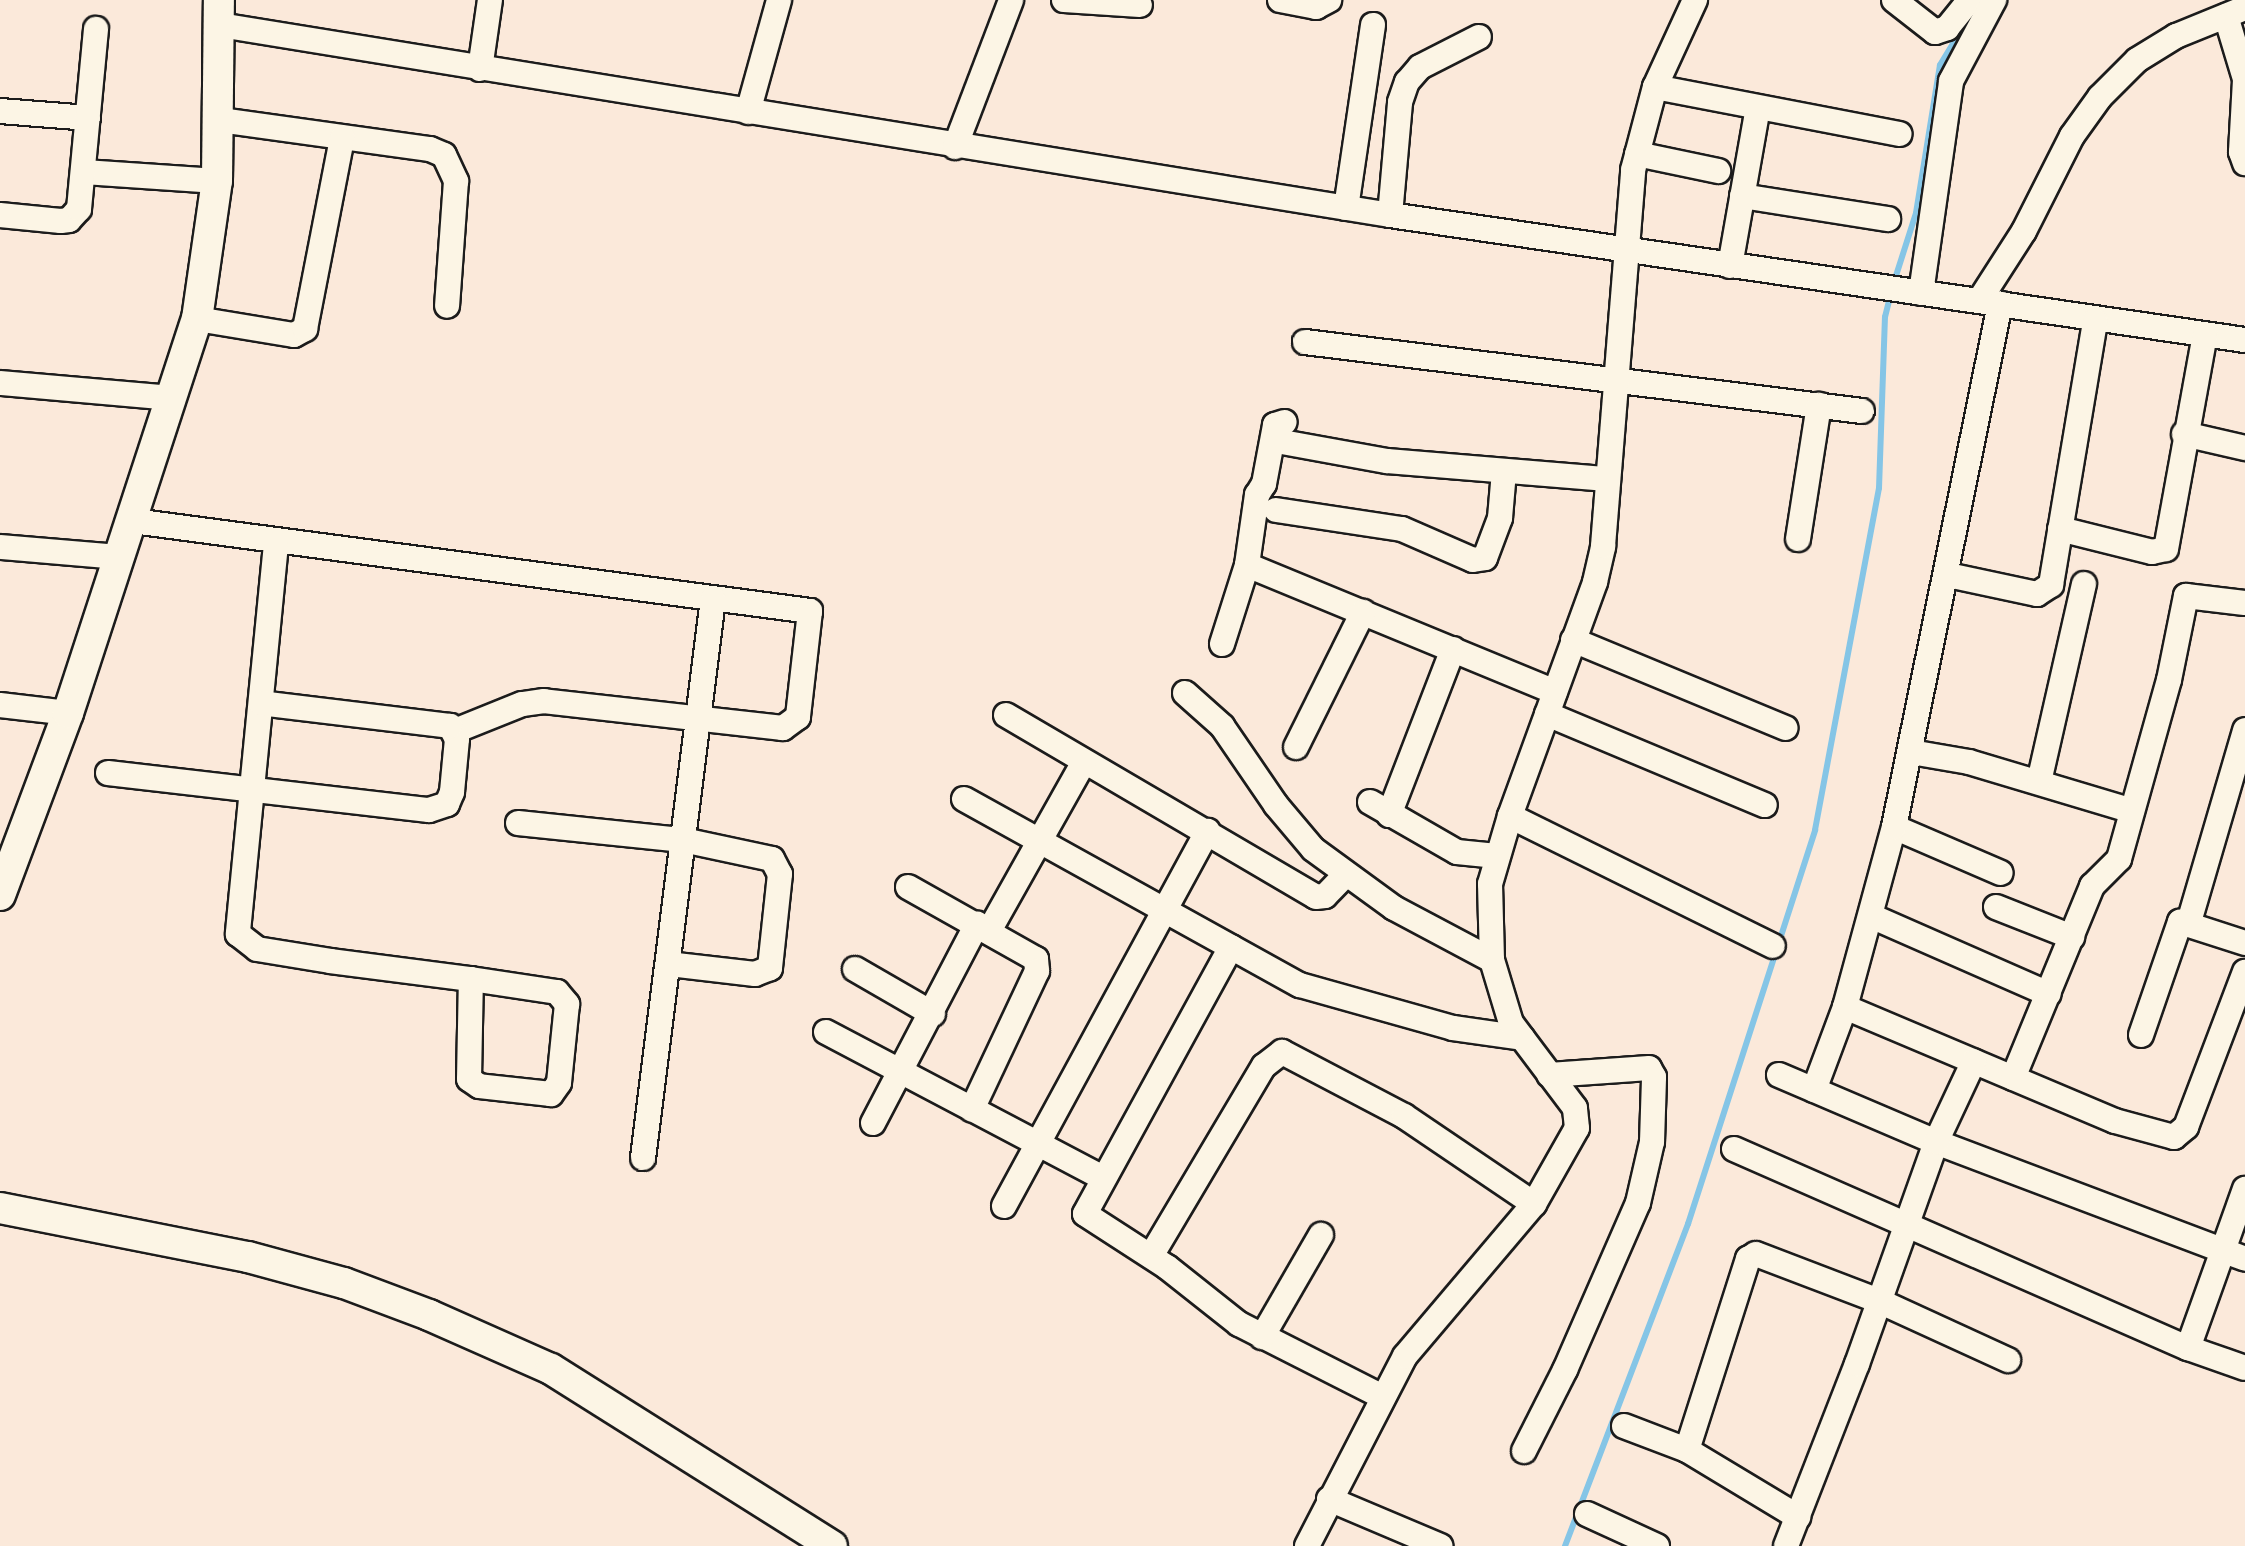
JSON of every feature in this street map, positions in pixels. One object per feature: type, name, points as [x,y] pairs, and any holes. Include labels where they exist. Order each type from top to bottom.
[{"type":"main road","points":[[0,895],[68,713],[197,319],[217,181],[220,12]]},
{"type":"main road","points":[[0,1208],[248,1256],[344,1283],[429,1315],[551,1369],[832,1546]]},
{"type":"street","points":[[480,69],[490,0]]},
{"type":"street","points":[[748,112],[779,0]]},
{"type":"street","points":[[954,148],[1011,0]]},
{"type":"street","points":[[1064,0],[1140,5]]},
{"type":"street","points":[[1280,0],[1316,7],[1329,0]]},
{"type":"street","points":[[1307,1546],[1381,1395],[1453,1294],[1534,1204],[1577,1128],[1575,1108],[1511,1023],[1492,960],[1489,911],[1497,856],[1603,546],[1637,154],[1655,87],[1695,0]]},
{"type":"street","points":[[1894,0],[1927,29],[1941,32],[1970,0]]},
{"type":"street","points":[[1901,290],[1951,80],[1994,0]]},
{"type":"street","points":[[220,12],[480,69],[954,148],[2095,321],[2245,340]]},
{"type":"street","points":[[1814,1090],[1844,1007],[1871,916],[1911,752],[1948,575],[1989,303],[2072,136],[2100,97],[2137,60],[2176,36],[2235,12],[2245,79],[2241,152],[2245,163]]},
{"type":"street","points":[[1346,208],[1373,25]]},
{"type":"street","points":[[0,215],[69,220],[79,208],[96,29]]},
{"type":"street","points":[[1390,215],[1400,102],[1407,82],[1420,67],[1479,37]]},
{"type":"street","points":[[1655,87],[1900,134]]},
{"type":"street","points":[[1730,266],[1758,107]]},
{"type":"street","points":[[0,111],[88,118]]},
{"type":"street","points":[[220,120],[430,149],[444,155],[452,165],[456,181],[447,306]]},
{"type":"street","points":[[197,319],[294,335],[304,329],[342,138]]},
{"type":"street","points":[[1637,154],[1718,171]]},
{"type":"street","points":[[84,172],[217,181]]},
{"type":"street","points":[[1742,196],[1888,219]]},
{"type":"street","points":[[1948,575],[2043,594],[2051,585],[2095,321]]},
{"type":"street","points":[[2060,529],[2152,552],[2166,549],[2184,434],[2205,335]]},
{"type":"street","points":[[1304,342],[1618,378],[1862,411]]},
{"type":"street","points":[[0,383],[171,398]]},
{"type":"street","points":[[1798,539],[1819,405]]},
{"type":"street","points":[[1222,643],[1247,565],[1257,495],[1264,484],[1275,425],[1283,432],[1387,461],[1607,479]]},
{"type":"street","points":[[2184,434],[2245,448]]},
{"type":"street","points":[[1276,510],[1402,529],[1473,560],[1485,558],[1500,518],[1504,471]]},
{"type":"street","points":[[133,521],[276,544],[810,611],[798,717],[783,729],[533,701],[455,731]]},
{"type":"street","points":[[276,544],[261,703],[235,922],[245,942],[257,948],[330,961],[471,979],[557,992],[564,997],[567,1004],[559,1083],[551,1094],[479,1086],[469,1080],[471,979]]},
{"type":"street","points":[[0,547],[119,557]]},
{"type":"street","points":[[1247,565],[1452,649],[1551,703],[1765,805]]},
{"type":"street","points":[[2039,782],[2084,584]]},
{"type":"street","points":[[2013,1078],[2092,886],[2119,859],[2186,596],[2245,603]]},
{"type":"street","points":[[643,1158],[713,599]]},
{"type":"street","points":[[1296,747],[1363,612]]},
{"type":"street","points":[[1573,640],[1785,728]]},
{"type":"street","points":[[1452,649],[1379,808],[1457,852],[1497,856]]},
{"type":"street","points":[[1185,693],[1222,726],[1276,805],[1313,849],[1345,875],[1441,935],[1492,960]]},
{"type":"street","points":[[261,703],[443,723],[455,731]]},
{"type":"street","points":[[0,705],[68,713]]},
{"type":"street","points":[[1006,715],[1317,897],[1325,896],[1345,875]]},
{"type":"street","points":[[2189,922],[2245,730]]},
{"type":"street","points":[[108,773],[251,792],[440,809],[452,792],[455,731]]},
{"type":"street","points":[[1911,752],[2039,782],[2132,811]]},
{"type":"street","points":[[873,1123],[983,928],[1040,842],[1084,762]]},
{"type":"street","points":[[964,799],[1300,985],[1453,1028],[1522,1038]]},
{"type":"street","points":[[1510,816],[1773,946]]},
{"type":"street","points":[[518,823],[683,840],[772,859],[780,874],[774,959],[765,972],[755,974],[668,964]]},
{"type":"street","points":[[1894,827],[2001,873]]},
{"type":"street","points":[[1003,1206],[1208,831]]},
{"type":"street","points":[[908,887],[1032,955],[1037,965],[972,1108]]},
{"type":"street","points":[[1996,907],[2072,937]]},
{"type":"street","points":[[1871,916],[2049,994]]},
{"type":"street","points":[[2141,1035],[2176,927],[2189,922],[2245,943]]},
{"type":"street","points":[[1231,947],[1085,1209],[1086,1218],[1151,1256],[1262,1338],[1381,1395]]},
{"type":"street","points":[[855,969],[933,1014]]},
{"type":"street","points":[[1844,1007],[2115,1121],[2174,1137],[2186,1127],[2245,972]]},
{"type":"street","points":[[826,1032],[1103,1178]]},
{"type":"street","points":[[1151,1256],[1264,1066],[1282,1052],[1404,1116],[1534,1204]]},
{"type":"street","points":[[1786,1546],[1936,1142],[1974,1061]]},
{"type":"street","points":[[1524,1451],[1565,1370],[1633,1215],[1646,1178],[1651,1142],[1654,1077],[1649,1068],[1549,1075]]},
{"type":"street","points":[[1779,1075],[1936,1142],[2234,1255]]},
{"type":"street","points":[[1734,1149],[2188,1348],[2245,1368]]},
{"type":"street","points":[[2188,1348],[2234,1255],[2245,1189]]},
{"type":"street","points":[[1262,1338],[1321,1235]]},
{"type":"street","points":[[1687,1450],[1751,1255],[1763,1255],[1879,1301],[2008,1360]]},
{"type":"street","points":[[1623,1426],[1687,1450],[1797,1517]]},
{"type":"street","points":[[1329,1499],[1440,1546]]},
{"type":"street","points":[[1587,1514],[1657,1546]]},
{"type":"waterway","points":[[1894,282],[1916,213],[1940,65],[1966,22]]},
{"type":"waterway","points":[[1565,1546],[1688,1224],[1815,830],[1879,488],[1885,317],[1891,293]]}]
